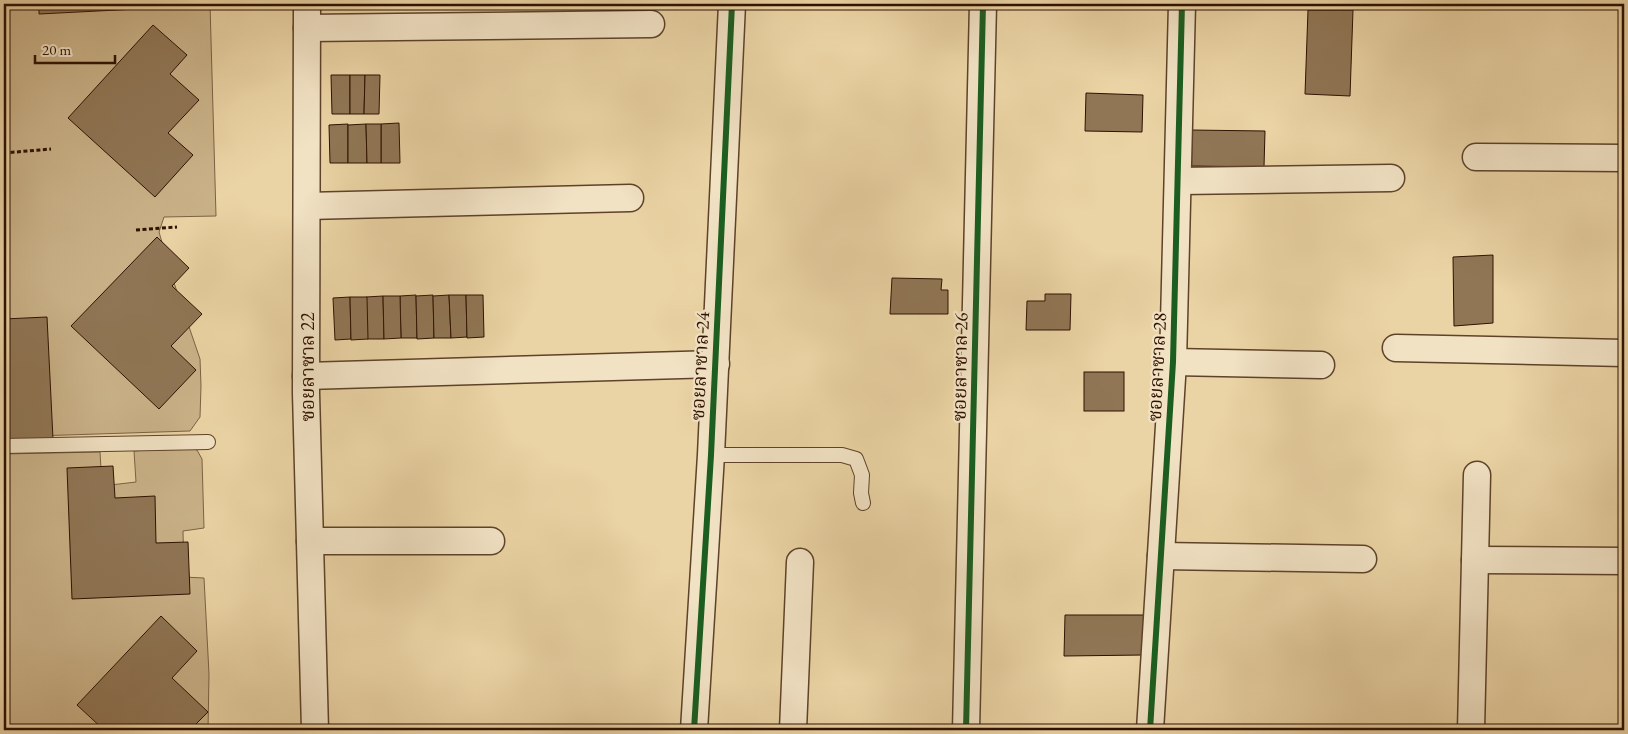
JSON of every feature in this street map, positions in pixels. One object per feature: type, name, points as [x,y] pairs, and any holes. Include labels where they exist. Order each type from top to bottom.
[{"type":"street","name":"ซอยลาซาล 24","points":[[694,730],[716,364],[732,4]]},
{"type":"street","name":"ซอยลาซาล 26","points":[[966,730],[983,4]]},
{"type":"street","name":"ซอยลาซาล 28","points":[[1150,730],[1173,362],[1182,4]]},
{"type":"street","points":[[307,16],[650,24]]},
{"type":"street","name":"ซอยลาซาล 22","points":[[307,16],[306,376],[315,730]]},
{"type":"street","points":[[1476,157],[1624,158]]},
{"type":"street","points":[[1179,181],[1391,178]]},
{"type":"street","points":[[307,206],[630,198]]},
{"type":"street","points":[[1396,348],[1624,353]]},
{"type":"street","points":[[1173,362],[1321,365]]},
{"type":"street","points":[[306,376],[716,364]]},
{"type":"street","points":[[1471,730],[1477,475]]},
{"type":"street","points":[[310,541],[491,541]]},
{"type":"street","points":[[1161,556],[1363,559]]},
{"type":"street","points":[[1475,560],[1624,561]]},
{"type":"street","points":[[793,730],[800,562]]},
{"type":"lane","points":[[4,446],[208,442]]},
{"type":"lane","points":[[711,455],[842,455],[856,459],[862,475],[861,493],[863,503]]},
{"type":"path","points":[[4,153],[51,149]]},
{"type":"path","points":[[136,230],[177,227]]},
{"type":"shaded area","points":[[4,4],[210,4],[216,216],[164,217],[159,232],[200,359],[200,417],[190,431],[4,437]]},
{"type":"shaded area","points":[[187,447],[197,450],[202,459],[204,528],[183,531],[184,577],[204,578],[209,674],[208,730],[4,730],[4,454],[100,452],[102,486],[136,482],[134,451]]},
{"type":"building","points":[[39,4],[156,4],[157,8],[39,14]]},
{"type":"building","points":[[1308,10],[1353,10],[1350,96],[1305,94]]},
{"type":"building","points":[[153,25],[187,55],[170,74],[199,100],[168,133],[193,155],[155,197],[68,118]]},
{"type":"building","points":[[331,75],[350,75],[350,114],[332,114]]},
{"type":"building","points":[[350,75],[365,75],[364,114],[350,114]]},
{"type":"building","points":[[365,75],[380,75],[379,114],[364,114]]},
{"type":"building","points":[[1086,93],[1143,95],[1142,132],[1085,131]]},
{"type":"building","points":[[399,123],[400,163],[381,163],[381,124]]},
{"type":"building","points":[[348,124],[348,163],[330,163],[329,125]]},
{"type":"building","points":[[366,124],[367,163],[348,163],[348,125]]},
{"type":"building","points":[[366,124],[381,124],[381,163],[367,163]]},
{"type":"building","points":[[1191,130],[1265,131],[1264,167],[1191,166]]},
{"type":"building","points":[[157,237],[189,268],[172,286],[202,314],[171,346],[196,370],[159,409],[71,326]]},
{"type":"building","points":[[1493,255],[1493,323],[1454,326],[1453,257]]},
{"type":"building","points":[[892,278],[942,279],[941,290],[948,290],[948,314],[890,314]]},
{"type":"building","points":[[1045,294],[1071,294],[1070,330],[1026,330],[1027,301],[1045,301]]},
{"type":"building","points":[[416,295],[417,338],[401,338],[400,296]]},
{"type":"building","points":[[433,295],[434,338],[417,339],[416,296]]},
{"type":"building","points":[[449,295],[451,338],[434,338],[433,296]]},
{"type":"building","points":[[449,295],[466,295],[467,337],[451,338]]},
{"type":"building","points":[[466,295],[483,295],[484,337],[467,338]]},
{"type":"building","points":[[383,296],[384,339],[367,339],[366,297]]},
{"type":"building","points":[[383,296],[400,296],[401,338],[384,339]]},
{"type":"building","points":[[350,297],[351,339],[335,340],[333,298]]},
{"type":"building","points":[[350,297],[367,297],[368,339],[351,340]]},
{"type":"building","points":[[47,317],[53,439],[4,442],[4,319]]},
{"type":"building","points":[[1084,372],[1124,372],[1124,411],[1084,411]]},
{"type":"building","points":[[113,466],[115,498],[155,496],[156,543],[188,542],[190,594],[72,599],[67,468]]},
{"type":"building","points":[[1065,615],[1144,615],[1144,655],[1064,656]]},
{"type":"building","points":[[161,616],[197,651],[172,678],[208,712],[190,730],[104,730],[77,705]]},
{"type":"cycle path","points":[[694,730],[711,455],[732,4]]},
{"type":"cycle path","points":[[966,730],[983,4]]},
{"type":"cycle path","points":[[1150,730],[1173,362],[1182,4]]}]
